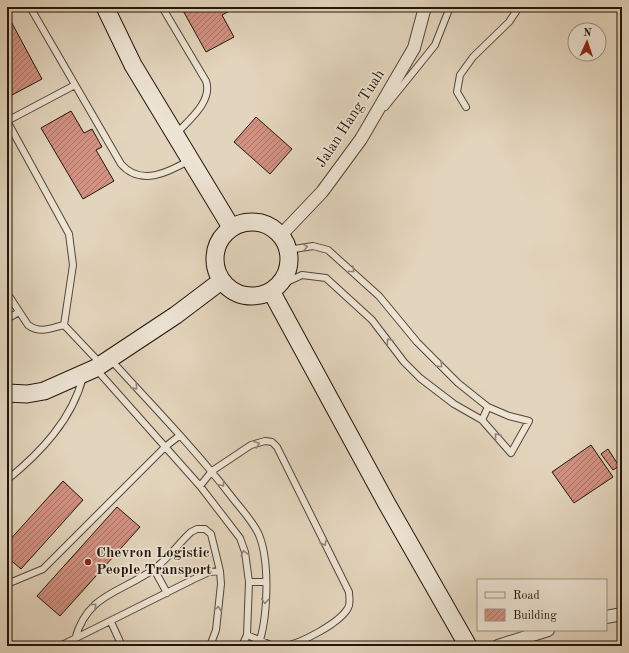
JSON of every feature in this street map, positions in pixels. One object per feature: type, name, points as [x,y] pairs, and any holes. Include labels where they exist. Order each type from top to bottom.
[{"type":"street","points":[[105,7],[133,65],[232,227]]},
{"type":"street","name":"Jalan Hang Tuah","points":[[281,235],[322,192],[361,139],[414,48],[425,7]]},
{"type":"street","points":[[252,221],[263,223],[281,235],[288,250],[289,263],[286,276],[274,289],[261,295],[250,296],[239,294],[229,289],[221,281],[214,262],[215,252],[224,234],[232,227],[241,223],[252,221]]},
{"type":"street","points":[[7,393],[27,394],[44,391],[97,366],[170,319],[221,281]]},
{"type":"street","points":[[274,289],[387,504],[468,646]]},
{"type":"street","points":[[607,617],[622,614]]},
{"type":"street","points":[[498,646],[545,631]]},
{"type":"lane","points":[[30,7],[121,164],[126,170],[133,174],[144,176],[167,173],[190,160]]},
{"type":"lane","points":[[162,7],[209,88],[206,99],[176,134]]},
{"type":"lane","points":[[361,139],[435,45],[450,7]]},
{"type":"lane","points":[[466,107],[457,92],[460,75],[473,57],[509,22],[519,7]]},
{"type":"lane","points":[[75,85],[7,121],[68,234],[73,265],[64,324],[97,366],[200,486],[240,538],[245,552],[248,582],[247,635],[242,646]]},
{"type":"lane","points":[[274,289],[302,275],[326,278],[372,320],[404,362],[420,378],[454,404],[482,420],[511,453],[529,421],[509,416],[488,406],[458,383],[417,342],[379,296],[328,250],[313,246],[288,250]]},
{"type":"lane","points":[[7,293],[28,325],[39,331],[64,324]]},
{"type":"lane","points":[[7,319],[19,312]]},
{"type":"lane","points":[[97,366],[180,436],[212,471],[247,517],[258,535],[263,552],[266,582],[259,643]]},
{"type":"lane","points":[[7,480],[31,459],[64,421],[97,366]]},
{"type":"lane","points":[[482,420],[488,406]]},
{"type":"lane","points":[[7,584],[43,568],[165,447],[180,436]]},
{"type":"lane","points":[[200,486],[212,471],[251,445],[265,441],[272,442],[277,447],[349,592],[349,605],[347,610],[332,623],[306,638],[284,646]]},
{"type":"lane","points":[[75,639],[82,620],[92,607],[118,588],[154,569],[191,532],[197,529],[205,529],[211,534],[220,571],[221,584],[216,630],[210,646]]},
{"type":"lane","points":[[154,569],[167,593]]},
{"type":"lane","points":[[60,646],[111,622],[204,574],[220,571]]},
{"type":"lane","points":[[248,582],[266,582]]},
{"type":"lane","points":[[111,622],[122,646]]},
{"type":"lane","points":[[247,635],[259,643],[273,646]]},
{"type":"building","points":[[181,7],[237,7],[222,15],[234,37],[206,52]]},
{"type":"building","points":[[7,14],[42,79],[12,95],[7,86]]},
{"type":"building","points":[[71,111],[84,133],[92,129],[102,147],[96,150],[114,181],[83,199],[41,128]]},
{"type":"building","points":[[256,117],[292,149],[270,174],[234,142]]},
{"type":"building","points":[[591,445],[613,477],[574,503],[552,472]]},
{"type":"building","points":[[608,449],[619,466],[613,470],[601,454]]},
{"type":"building","points":[[63,481],[83,500],[21,569],[7,557],[7,543]]},
{"type":"building","name":"Chevron Logistic People Transport","points":[[117,507],[140,527],[60,616],[37,596]]},
{"type":"place","name":"Chevron Logistic People Transport","points":[[88,562]]}]
